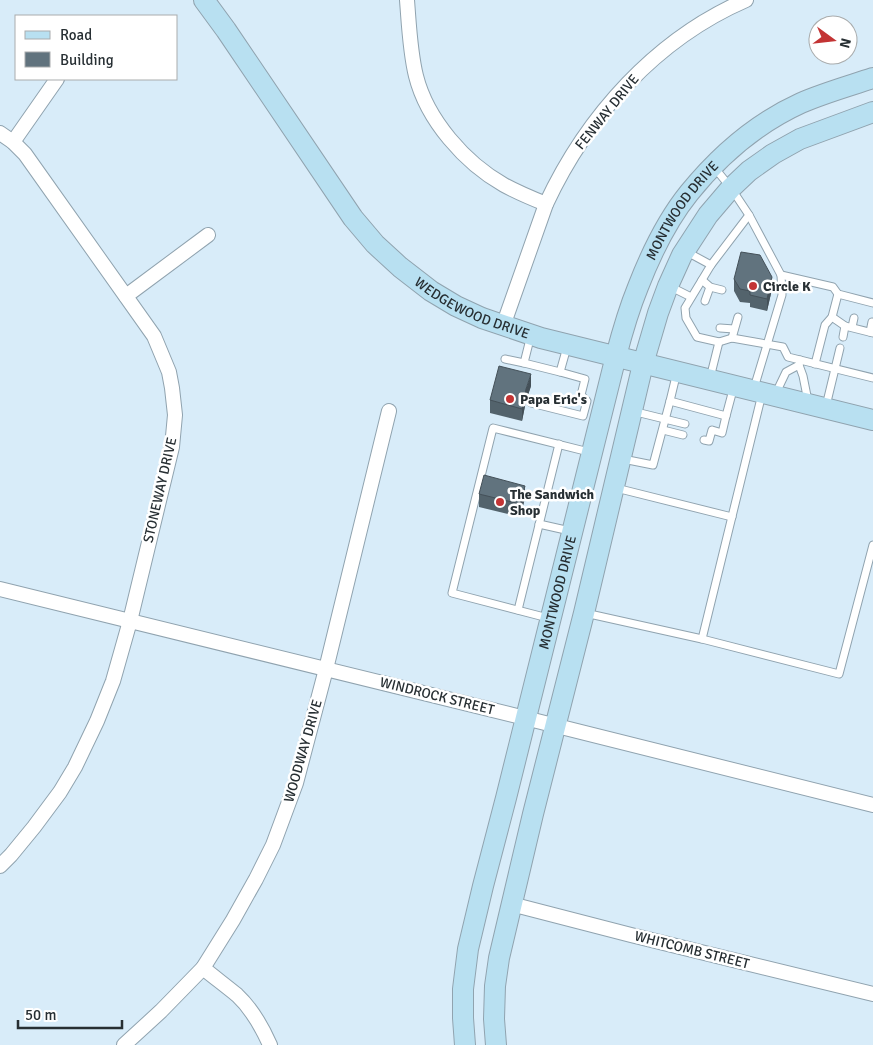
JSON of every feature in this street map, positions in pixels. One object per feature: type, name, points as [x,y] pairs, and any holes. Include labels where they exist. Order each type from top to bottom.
[{"type":"main road","name":"WEDGEWOOD DRIVE","points":[[204,0],[353,218],[375,244],[400,267],[431,291],[456,306],[482,318],[531,335],[873,420]]},
{"type":"main road","name":"MONTWOOD DRIVE","points":[[465,1045],[463,1018],[468,949],[592,452],[591,418],[616,356],[637,288],[648,262],[672,218],[688,194],[713,165],[744,138],[772,119],[801,104],[873,78]]},
{"type":"main road","name":"MONTWOOD DRIVE","points":[[496,1045],[494,1019],[498,958],[584,613],[643,364],[668,286],[684,251],[708,215],[731,188],[749,172],[774,154],[800,139],[873,112]]},
{"type":"main road","points":[[569,541],[597,558]]},
{"type":"street","points":[[407,0],[412,59],[425,100],[434,118],[455,145],[477,166],[502,184],[546,204]]},
{"type":"street","name":"FENWAY DRIVE","points":[[503,326],[546,204],[576,148],[614,98],[663,51],[692,29],[746,0]]},
{"type":"street","points":[[13,142],[56,80]]},
{"type":"street","name":"STONEWAY DRIVE","points":[[0,133],[25,154],[154,336],[169,372],[175,415],[172,447],[130,621],[113,681],[97,722],[75,767],[60,792],[34,827],[0,866]]},
{"type":"street","points":[[126,296],[208,234]]},
{"type":"street","name":"WOODWAY DRIVE","points":[[124,1045],[203,968],[234,920],[273,845],[296,783],[389,411]]},
{"type":"street","name":"WINDROCK STREET","points":[[0,589],[873,805]]},
{"type":"street","name":"WHITCOMB STREET","points":[[511,904],[873,994]]},
{"type":"street","points":[[203,968],[238,996],[259,1023],[270,1045]]},
{"type":"lane","points":[[702,640],[763,393],[767,344],[782,296],[781,276],[749,215],[713,165]]},
{"type":"lane","points":[[749,215],[710,265],[685,308],[686,318],[697,337],[719,342],[732,338],[783,347],[788,357],[799,363],[815,364],[873,378]]},
{"type":"lane","points":[[684,251],[710,265]]},
{"type":"lane","points":[[781,276],[833,288],[838,294],[873,303]]},
{"type":"lane","points":[[702,280],[710,287],[722,290]]},
{"type":"lane","points":[[668,286],[691,297]]},
{"type":"lane","points":[[705,301],[710,287]]},
{"type":"lane","points":[[815,364],[825,325],[832,317],[838,294]]},
{"type":"lane","points":[[857,308],[859,300]]},
{"type":"lane","points":[[732,338],[738,317]]},
{"type":"lane","points":[[832,317],[849,327],[871,332],[872,322]]},
{"type":"lane","points":[[843,337],[854,318]]},
{"type":"lane","points":[[720,328],[734,328]]},
{"type":"lane","points":[[524,363],[531,335]]},
{"type":"lane","points":[[710,380],[719,342]]},
{"type":"lane","points":[[560,372],[568,344]]},
{"type":"lane","points":[[816,406],[835,369],[840,348]]},
{"type":"lane","points":[[505,359],[585,379],[581,395],[587,401],[591,418],[531,403]]},
{"type":"lane","points":[[763,393],[799,363]]},
{"type":"lane","points":[[799,363],[816,406]]},
{"type":"lane","points":[[620,458],[653,464],[677,371]]},
{"type":"lane","points":[[704,440],[709,441],[709,430],[722,433],[734,386]]},
{"type":"lane","points":[[670,401],[726,416]]},
{"type":"lane","points":[[632,411],[685,424]]},
{"type":"lane","points":[[550,618],[452,593],[493,428],[592,452]]},
{"type":"lane","points":[[662,430],[682,434]]},
{"type":"lane","points":[[518,610],[559,444]]},
{"type":"lane","points":[[614,488],[732,517]]},
{"type":"lane","points":[[539,524],[569,541]]},
{"type":"lane","points":[[584,613],[839,674],[873,545]]},
{"type":"building","name":"Circle K","points":[[741,252],[760,255],[772,277],[767,299],[750,295],[750,291],[740,289],[734,279]]},
{"type":"building","points":[[499,366],[531,374],[522,409],[490,400]]},
{"type":"building","points":[[484,475],[525,486],[520,504],[479,494]]},
{"type":"place","name":"Circle K","points":[[753,286]]},
{"type":"place","name":"Papa Eric's","points":[[510,399]]},
{"type":"place","name":"The Sandwich Shop","points":[[500,502]]}]
